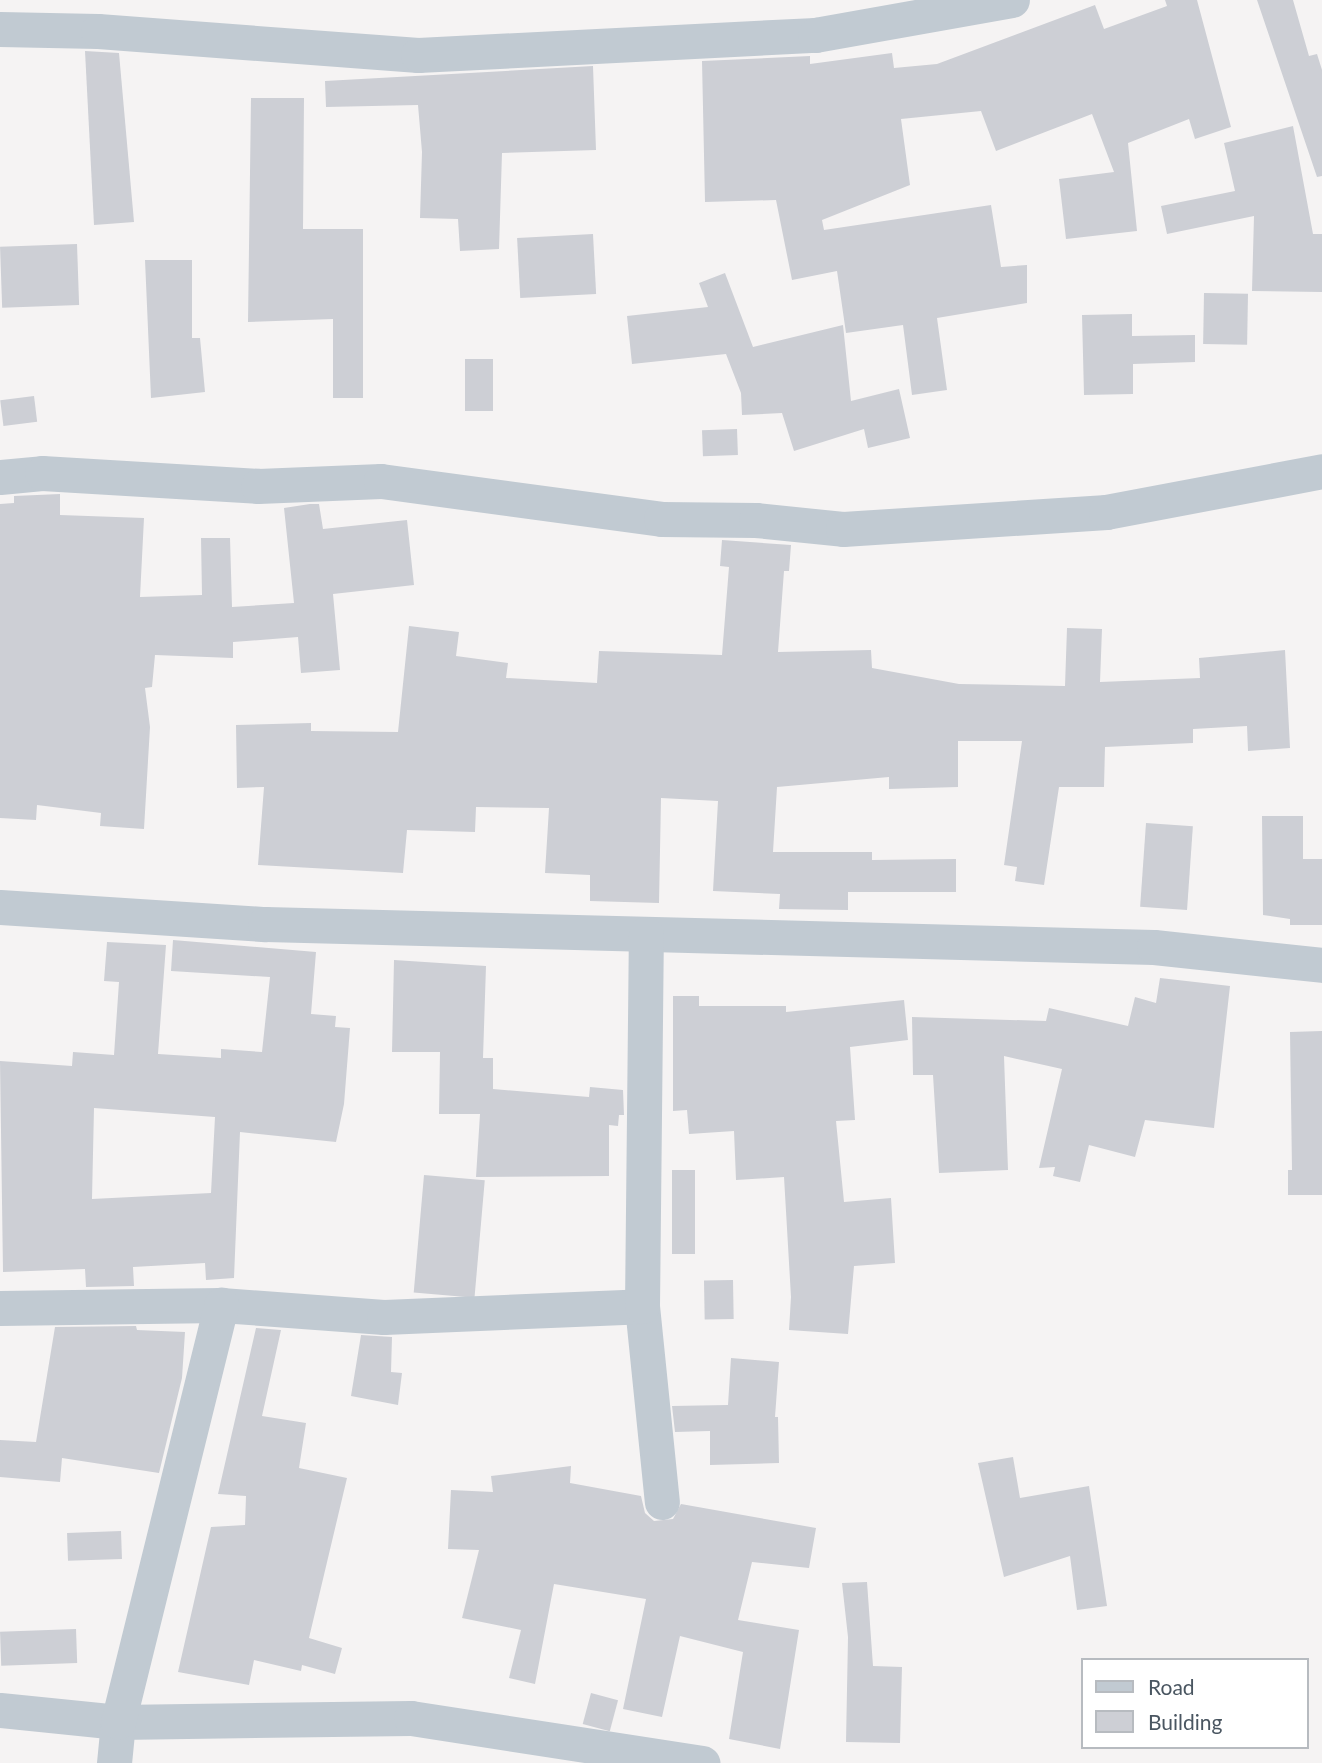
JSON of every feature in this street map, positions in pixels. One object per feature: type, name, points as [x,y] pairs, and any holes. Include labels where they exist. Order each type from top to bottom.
[{"type":"street","points":[[0,29],[98,30],[418,55],[815,35],[1012,0]]},
{"type":"street","points":[[0,477],[42,473],[258,486],[381,481],[661,519],[756,520],[843,530],[1107,512],[1322,471]]},
{"type":"street","points":[[0,906],[265,924],[1154,947],[1322,965]]},
{"type":"street","points":[[646,934],[642,1306],[662,1502]]},
{"type":"street","points":[[0,1308],[221,1305],[384,1317],[642,1306]]},
{"type":"street","points":[[114,1763],[118,1721],[221,1305]]},
{"type":"street","points":[[0,1710],[118,1721],[411,1718],[703,1763]]},
{"type":"building","points":[[1165,0],[1197,0],[1231,127],[1195,139],[1189,119],[1128,143],[1137,231],[1066,239],[1059,179],[1114,172],[1092,114],[996,151],[981,111],[901,119],[910,185],[822,220],[824,230],[991,205],[1001,267],[1027,265],[1027,303],[937,318],[947,390],[912,395],[903,325],[846,333],[837,271],[792,280],[776,200],[705,202],[702,61],[810,56],[810,64],[892,53],[894,68],[937,64],[1095,5],[1104,29],[1167,6]]},
{"type":"building","points":[[1257,0],[1293,0],[1309,56],[1317,54],[1322,70],[1322,176],[1317,177]]},
{"type":"building","points":[[85,51],[119,53],[134,222],[94,225]]},
{"type":"building","points":[[593,66],[596,150],[502,153],[499,249],[460,251],[458,219],[420,218],[422,152],[418,105],[326,107],[325,81]]},
{"type":"building","points":[[251,98],[304,98],[303,229],[363,229],[363,398],[333,398],[333,319],[248,322]]},
{"type":"building","points":[[1293,126],[1313,234],[1322,234],[1322,292],[1252,291],[1254,216],[1167,234],[1161,206],[1235,191],[1224,143]]},
{"type":"building","points":[[593,234],[596,294],[520,298],[517,238]]},
{"type":"building","points":[[77,244],[79,305],[2,308],[0,247]]},
{"type":"building","points":[[145,260],[192,260],[192,338],[200,338],[205,392],[151,398]]},
{"type":"building","points":[[725,273],[753,347],[843,325],[851,401],[899,389],[910,438],[868,448],[864,429],[794,451],[782,413],[742,415],[741,393],[726,354],[632,364],[627,316],[708,307],[699,283]]},
{"type":"building","points":[[1204,293],[1248,294],[1247,345],[1203,344]]},
{"type":"building","points":[[1132,314],[1132,336],[1195,335],[1195,362],[1133,364],[1133,394],[1084,395],[1082,315]]},
{"type":"building","points":[[465,359],[493,359],[493,411],[465,411]]},
{"type":"building","points":[[34,396],[37,422],[3,426],[0,400]]},
{"type":"building","points":[[737,429],[738,455],[703,456],[702,430]]},
{"type":"building","points":[[60,494],[60,515],[144,518],[140,597],[202,595],[201,538],[230,538],[232,607],[294,603],[284,508],[310,504],[319,504],[323,529],[407,520],[414,585],[333,594],[340,670],[301,673],[298,637],[233,642],[233,658],[155,655],[152,687],[145,688],[150,727],[144,829],[100,826],[101,813],[37,805],[36,820],[0,818],[0,504],[14,503],[14,496]]},
{"type":"building","points":[[722,540],[791,545],[789,571],[784,571],[778,652],[871,650],[872,668],[959,684],[1065,686],[1067,628],[1102,629],[1100,682],[1200,678],[1199,658],[1285,650],[1290,748],[1248,751],[1247,726],[1193,729],[1193,743],[1105,747],[1104,787],[1059,787],[1044,885],[1015,881],[1017,867],[1004,865],[1022,741],[958,741],[958,787],[889,789],[889,777],[777,787],[773,852],[872,852],[872,860],[956,859],[956,892],[848,892],[848,910],[779,909],[780,894],[713,891],[718,801],[661,798],[659,903],[590,901],[590,875],[545,873],[549,808],[476,807],[475,832],[407,830],[403,873],[258,865],[264,787],[237,788],[236,725],[311,723],[311,731],[398,732],[409,626],[459,632],[456,656],[508,663],[506,678],[597,683],[599,651],[722,655],[729,567],[720,566]]},
{"type":"building","points":[[1262,816],[1303,816],[1303,859],[1322,859],[1322,925],[1290,925],[1290,919],[1263,915]]},
{"type":"building","points":[[1146,823],[1193,826],[1187,910],[1140,907]]},
{"type":"building","points":[[173,940],[316,952],[311,1014],[336,1016],[335,1027],[350,1028],[344,1104],[336,1142],[240,1132],[234,1278],[206,1280],[205,1263],[133,1267],[134,1286],[86,1287],[85,1269],[3,1272],[0,1061],[72,1066],[73,1052],[114,1055],[119,982],[104,981],[107,942],[166,945],[158,1054],[221,1058],[221,1049],[262,1052],[270,977],[171,971]],"holes":[[[94,1108],[215,1117],[211,1193],[92,1199]]]},
{"type":"building","points":[[394,960],[486,966],[483,1058],[493,1058],[493,1089],[589,1097],[590,1087],[623,1090],[624,1115],[619,1115],[618,1126],[609,1125],[609,1176],[476,1177],[480,1114],[439,1114],[440,1052],[392,1052]]},
{"type":"building","points":[[1160,978],[1230,986],[1214,1128],[1145,1120],[1135,1157],[1089,1145],[1080,1182],[1053,1176],[1055,1167],[1039,1168],[1062,1069],[1004,1056],[1008,1170],[939,1173],[933,1075],[913,1075],[912,1017],[1046,1021],[1049,1008],[1128,1026],[1135,997],[1156,1003]]},
{"type":"building","points":[[673,996],[699,996],[699,1006],[786,1006],[786,1012],[904,1000],[908,1040],[850,1047],[855,1120],[836,1121],[844,1202],[891,1198],[895,1263],[854,1266],[848,1334],[789,1330],[791,1297],[784,1177],[736,1180],[734,1131],[689,1134],[687,1110],[673,1111]]},
{"type":"building","points":[[1322,1031],[1322,1195],[1288,1195],[1288,1170],[1292,1170],[1290,1032]]},
{"type":"building","points":[[672,1170],[695,1170],[695,1254],[672,1254]]},
{"type":"building","points":[[424,1175],[485,1180],[474,1298],[414,1293]]},
{"type":"building","points":[[733,1280],[734,1319],[705,1320],[704,1281]]},
{"type":"building","points":[[136,1326],[137,1330],[185,1332],[182,1378],[159,1473],[62,1458],[60,1482],[0,1477],[0,1440],[36,1442],[55,1327]]},
{"type":"building","points":[[256,1328],[281,1330],[262,1416],[306,1423],[299,1468],[347,1478],[309,1638],[342,1648],[335,1674],[302,1665],[301,1671],[254,1660],[249,1685],[178,1672],[211,1527],[245,1525],[246,1496],[218,1494]]},
{"type":"building","points":[[361,1335],[392,1337],[391,1372],[402,1373],[398,1405],[351,1396]]},
{"type":"building","points":[[731,1358],[779,1362],[775,1417],[778,1417],[779,1463],[710,1465],[710,1431],[675,1432],[672,1406],[728,1405]]},
{"type":"building","points":[[1013,1457],[1020,1498],[1089,1486],[1107,1606],[1077,1610],[1070,1556],[1004,1577],[978,1463]]},
{"type":"building","points":[[571,1466],[570,1483],[641,1496],[645,1513],[654,1521],[673,1519],[681,1504],[816,1528],[809,1568],[752,1562],[738,1620],[799,1630],[780,1749],[729,1739],[743,1652],[680,1636],[662,1717],[623,1709],[646,1599],[554,1584],[535,1684],[509,1678],[521,1630],[462,1618],[479,1550],[448,1549],[451,1490],[493,1492],[491,1476]]},
{"type":"building","points":[[121,1531],[122,1559],[68,1561],[67,1533]]},
{"type":"building","points":[[867,1582],[873,1666],[902,1667],[900,1743],[846,1742],[848,1637],[842,1583]]},
{"type":"building","points":[[76,1629],[77,1663],[1,1666],[0,1632]]},
{"type":"building","points":[[591,1693],[618,1700],[610,1731],[583,1724]]}]
